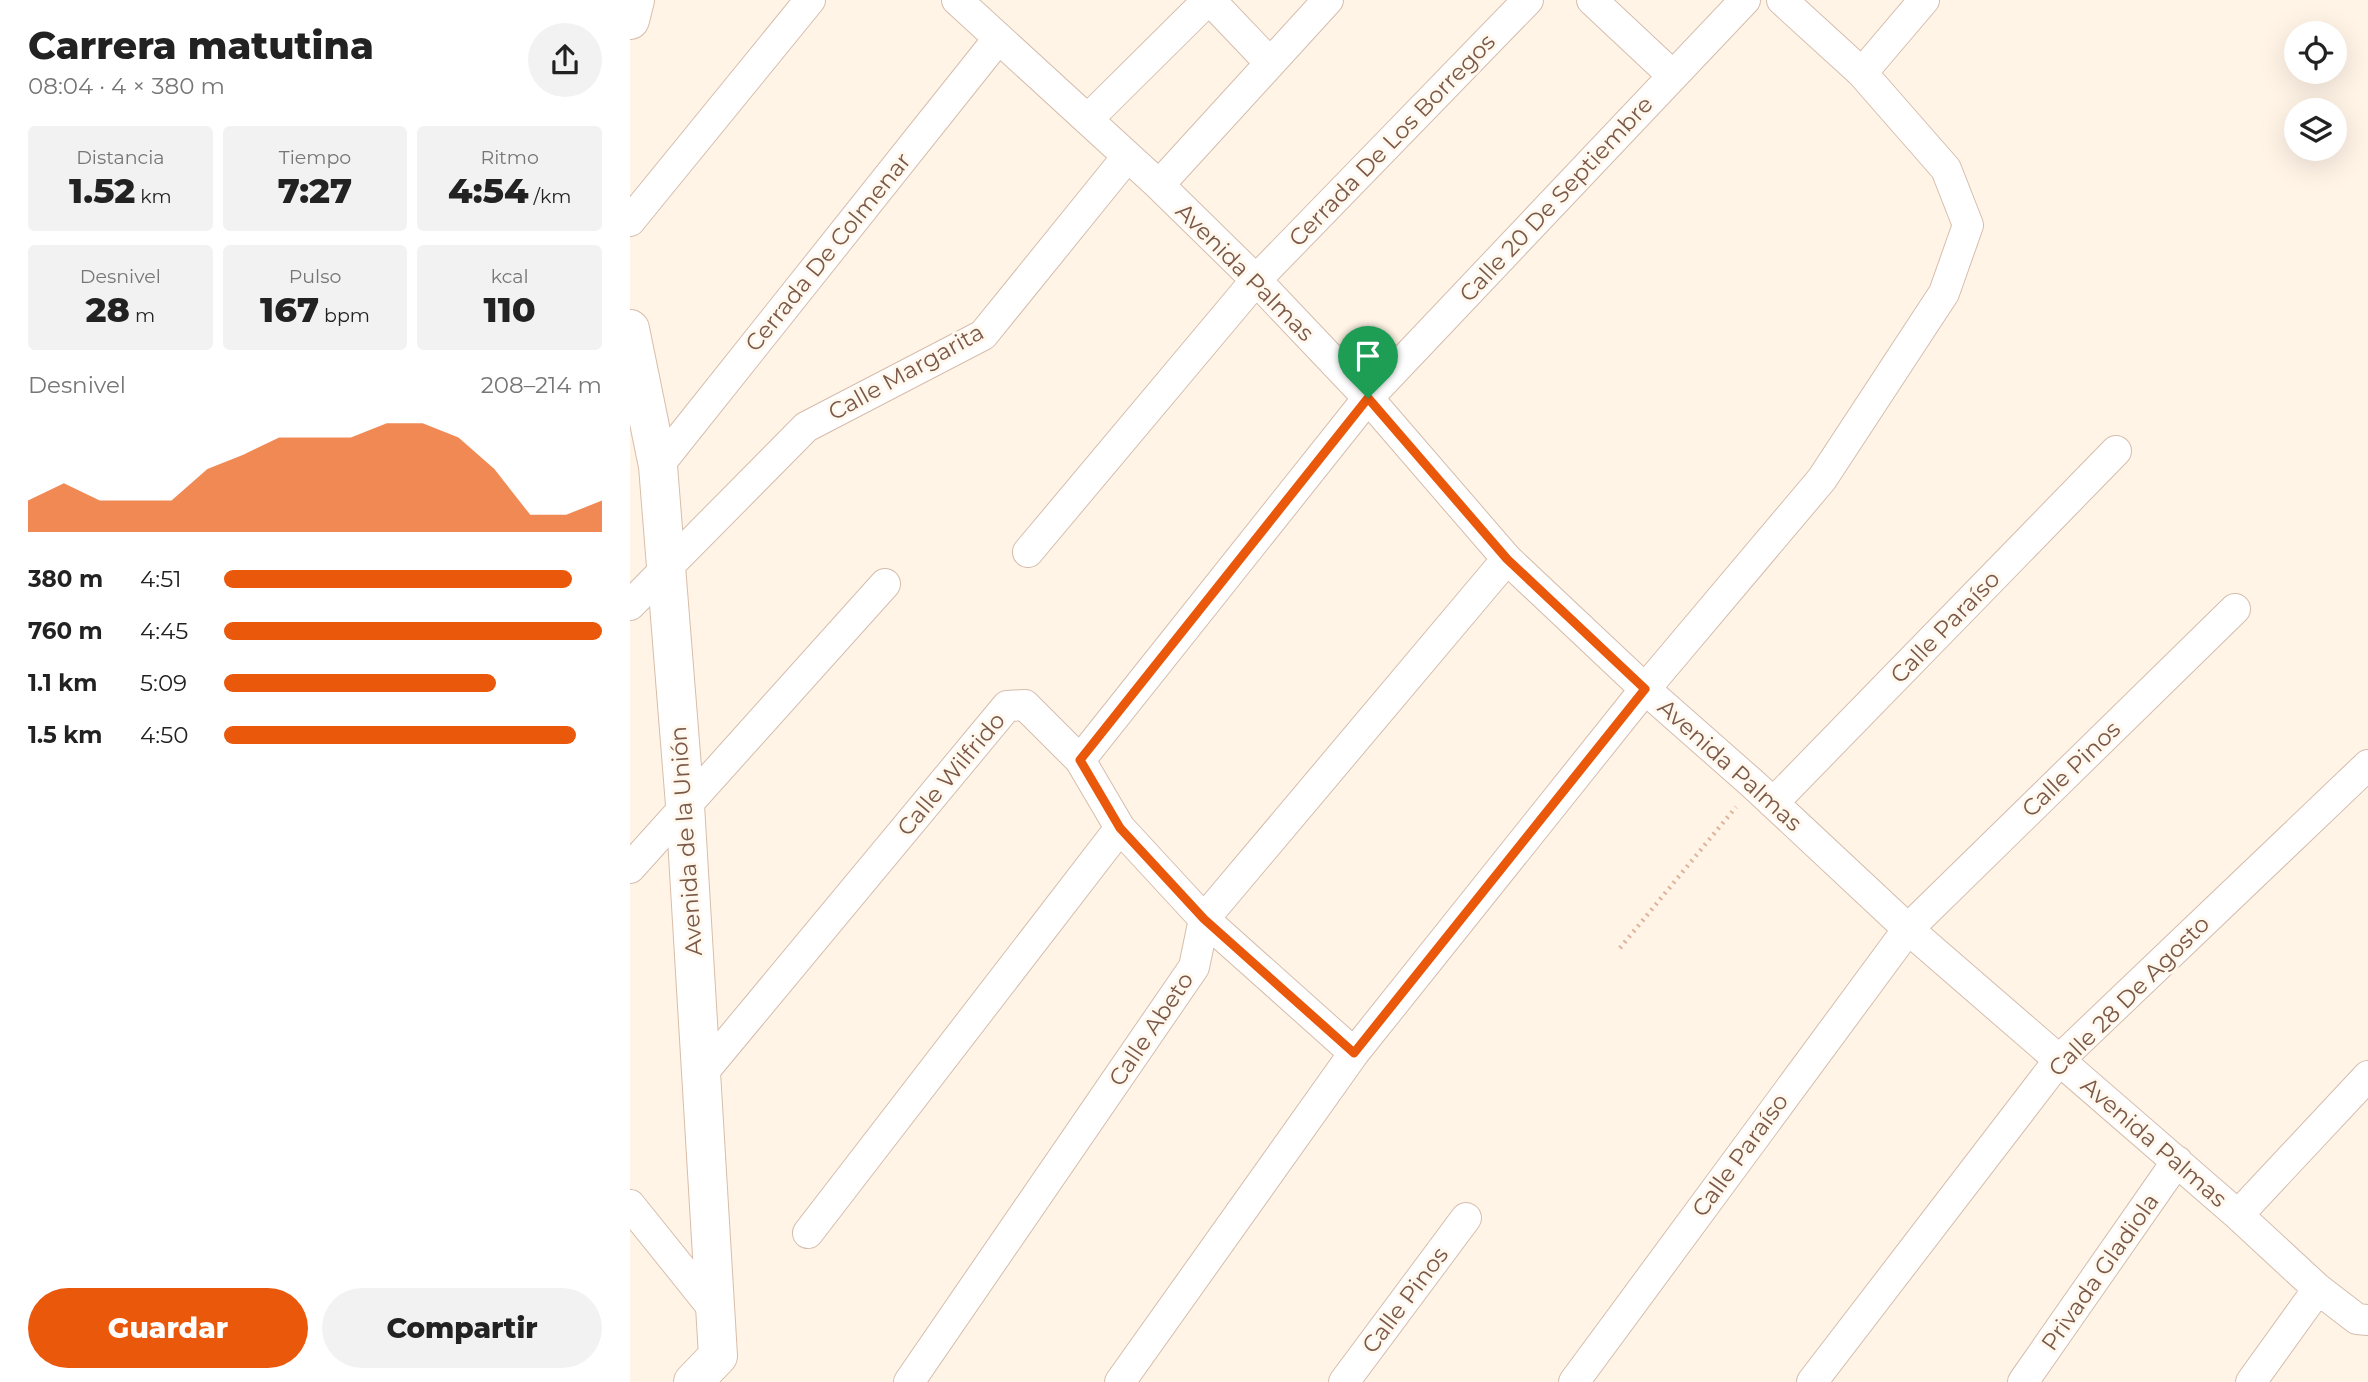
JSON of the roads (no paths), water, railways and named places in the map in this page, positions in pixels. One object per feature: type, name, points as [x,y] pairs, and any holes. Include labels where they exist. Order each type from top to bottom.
[{"type":"main road","name":"Avenida de la Unión","points":[[630,329],[634,379],[658,466],[685,806],[716,1312],[717,1373]]},
{"type":"street","points":[[630,221],[810,0]]},
{"type":"street","name":"Avenida Palmas","points":[[957,0],[1159,185],[1256,280],[1368,398],[1507,559],[1645,689],[1764,794],[1908,929],[2177,1161],[2318,1289],[2362,1320]]},
{"type":"street","points":[[1088,119],[1209,0],[1270,64]]},
{"type":"street","points":[[1159,185],[1328,0]]},
{"type":"street","name":"Cerrada De Los Borregos","points":[[1028,552],[1256,280],[1528,0]]},
{"type":"street","points":[[1592,0],[1672,75]]},
{"type":"street","name":"Calle 20 De Septiembre","points":[[1368,398],[1745,0]]},
{"type":"street","points":[[1120,1382],[1354,1053],[1645,689],[1822,479],[1944,293],[1968,225],[1946,169],[1862,73],[1782,0]]},
{"type":"street","points":[[1862,73],[1924,0]]},
{"type":"street","name":"Cerrada De Colmenar","points":[[658,466],[998,39]]},
{"type":"street","name":"Calle Margarita","points":[[630,605],[806,427],[983,335],[1127,157]]},
{"type":"street","points":[[1080,760],[1368,398]]},
{"type":"street","name":"Calle Paraíso","points":[[1764,794],[2116,451]]},
{"type":"street","name":"Calle Abeto","points":[[909,1382],[1194,967],[1204,919],[1507,559]]},
{"type":"street","points":[[630,868],[885,584]]},
{"type":"street","name":"Calle Pinos","points":[[1908,929],[2235,609]]},
{"type":"street","name":"Calle Wilfrido","points":[[700,1076],[1007,706],[1025,705],[1080,760],[1120,828],[1204,919],[1354,1053]]},
{"type":"street","name":"Calle 28 De Agosto","points":[[1812,1382],[2059,1060],[2368,765]]},
{"type":"street","points":[[808,1233],[1120,828]]},
{"type":"street","name":"Calle Paraíso","points":[[1574,1382],[1908,929]]},
{"type":"street","points":[[2238,1215],[2368,1076]]},
{"type":"street","name":"Privada Gladiola","points":[[2023,1382],[2177,1161]]},
{"type":"street","points":[[630,1205],[716,1312]]},
{"type":"street","name":"Calle Pinos","points":[[1344,1382],[1466,1218]]},
{"type":"street","points":[[2251,1382],[2318,1289]]}]
